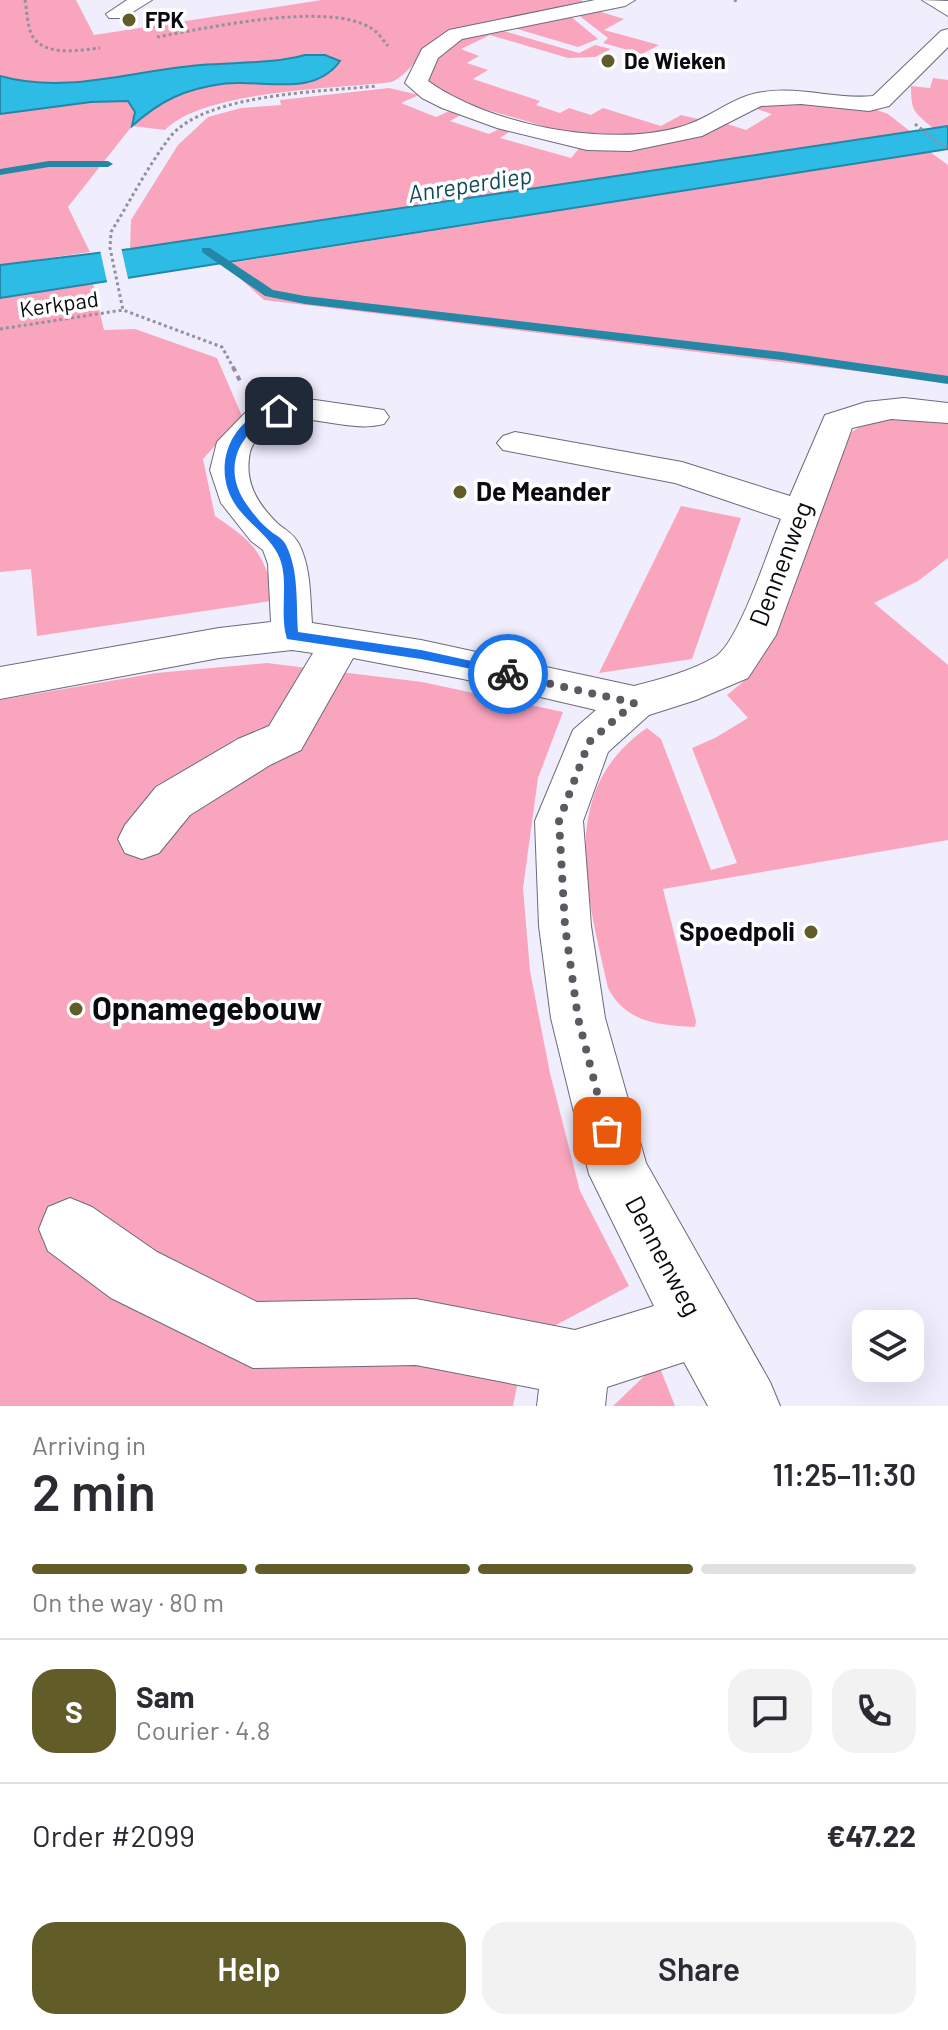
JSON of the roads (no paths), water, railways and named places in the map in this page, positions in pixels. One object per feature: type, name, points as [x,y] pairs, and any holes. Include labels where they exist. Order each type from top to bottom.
[{"type":"street","points":[[116,14],[142,0]]},
{"type":"street","points":[[625,0],[456,34],[434,48],[420,68],[416,83],[425,92],[459,106],[551,135],[582,142],[625,144],[668,138],[705,127],[738,107],[759,99],[786,97],[869,104],[881,101],[948,35]]},
{"type":"street","points":[[932,0],[948,10]]},
{"type":"street","name":"Dennenweg","points":[[746,1406],[619,1174],[578,1018],[565,926],[559,821],[589,742],[634,703],[681,689],[733,667],[755,635],[837,422],[869,409],[906,407],[948,413]]},
{"type":"street","points":[[292,635],[288,564],[279,543],[264,532],[240,503],[228,470],[235,442],[259,418],[279,411],[315,410],[372,417]]},
{"type":"street","points":[[515,443],[682,473],[800,512]]},
{"type":"street","points":[[0,683],[219,643],[292,635],[421,654],[634,703]]},
{"type":"street","points":[[142,839],[173,801],[254,752],[285,738],[342,640]]},
{"type":"street","points":[[70,1229],[134,1275],[253,1335],[416,1332],[573,1384],[699,1325]]},
{"type":"water","points":[[325,55],[340,61],[329,73],[301,83],[237,83],[196,89],[163,103],[132,126],[135,112],[128,101],[91,102],[0,114],[0,76],[25,81],[76,82]]},
{"type":"water","points":[[948,126],[948,149],[0,298],[0,265],[130,249]]},
{"type":"waterway","points":[[0,172],[49,164],[108,164]]},
{"type":"waterway","points":[[206,250],[269,293],[305,300],[782,356],[948,380]]},
{"type":"place","name":"FPK","points":[[129,20]]},
{"type":"place","name":"De Wieken","points":[[608,61]]},
{"type":"place","name":"De Meander","points":[[460,492]]},
{"type":"place","name":"Spoedpoli","points":[[811,932]]},
{"type":"place","name":"Opnamegebouw","points":[[76,1009]]},
{"type":"water label","name":"Anreperdiep","points":[[470,185]]}]
